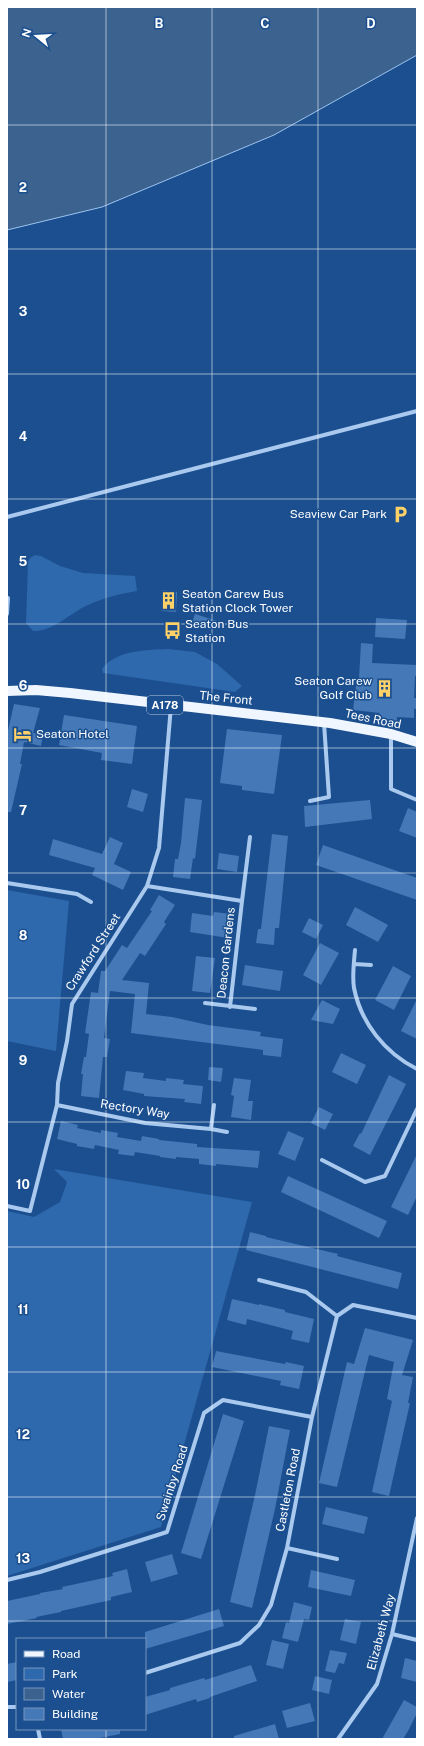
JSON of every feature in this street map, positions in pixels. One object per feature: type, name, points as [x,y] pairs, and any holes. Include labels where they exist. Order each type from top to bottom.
[{"type":"main road","name":"The Front","points":[[7,691],[36,690],[70,693],[171,706],[324,722]]},
{"type":"main road","name":"Tees Road","points":[[324,722],[391,734],[417,742]]},
{"type":"street","points":[[7,517],[417,411]]},
{"type":"street","points":[[7,614],[8,598]]},
{"type":"street","name":"Crawford Street","points":[[7,1206],[30,1211],[56,1105],[58,1083],[67,1041],[72,1004],[147,886],[159,848],[171,706]]},
{"type":"street","points":[[310,801],[329,797],[324,722]]},
{"type":"street","points":[[391,734],[391,788],[417,800]]},
{"type":"street","points":[[242,901],[250,837]]},
{"type":"street","points":[[7,883],[77,894],[91,902]]},
{"type":"street","name":"Deacon Gardens","points":[[147,886],[242,901],[230,1007]]},
{"type":"street","points":[[354,950],[354,986],[362,1013],[380,1041],[407,1064],[417,1069]]},
{"type":"street","points":[[354,964],[371,965]]},
{"type":"street","name":"Deacon Gardens","points":[[205,1003],[255,1010]]},
{"type":"street","name":"Rectory Way","points":[[56,1105],[145,1123],[211,1129],[227,1132]]},
{"type":"street","points":[[211,1129],[214,1105]]},
{"type":"street","points":[[322,1160],[365,1182],[385,1176],[417,1109]]},
{"type":"street","points":[[259,1280],[306,1292],[337,1316],[353,1305],[417,1318]]},
{"type":"street","name":"Castleton Road","points":[[146,1673],[240,1644],[259,1625],[271,1604],[286,1548],[312,1417],[337,1316]]},
{"type":"street","name":"Swainby Road","points":[[7,1580],[40,1572],[167,1532],[204,1413],[223,1400],[312,1417]]},
{"type":"street","name":"Elizabeth Way","points":[[338,1739],[377,1684],[392,1634],[417,1518]]},
{"type":"street","points":[[286,1548],[337,1559]]},
{"type":"street","points":[[392,1634],[417,1640]]},
{"type":"green space","points":[[35,555],[41,556],[60,566],[83,573],[135,576],[137,591],[98,601],[80,609],[54,626],[40,631],[33,631],[26,623],[28,562],[30,558]]},
{"type":"green space","points":[[168,649],[195,652],[217,664],[242,686],[235,692],[103,673],[102,669],[108,663],[123,655],[132,652]]},
{"type":"green space","points":[[7,890],[69,901],[56,1051],[7,1041]]},
{"type":"green space","points":[[54,1169],[252,1202],[161,1527],[7,1576],[7,1211],[34,1217],[60,1202],[67,1182]]},
{"type":"water","points":[[7,7],[417,7],[417,55],[274,135],[102,207],[7,230]]},
{"type":"building","name":"Seaton Carew Bus Station Clock Tower","points":[[162,590],[177,592],[176,612],[161,611]]},
{"type":"building","points":[[195,614],[217,621],[191,626]]},
{"type":"building","points":[[376,618],[407,620],[405,639],[375,637]]},
{"type":"building","name":"Seaton Carew Golf Club","points":[[361,643],[373,644],[372,663],[417,665],[414,698],[417,698],[417,709],[414,709],[414,718],[397,717],[397,721],[378,717],[380,713],[353,710],[357,678],[359,678]]},
{"type":"building","name":"Seaton Hotel","points":[[14,704],[40,708],[33,733],[43,734],[41,746],[24,742],[20,764],[22,764],[11,812],[7,812],[7,735]]},
{"type":"building","points":[[64,715],[137,726],[132,764],[101,760],[102,753],[59,745]]},
{"type":"building","points":[[227,729],[282,735],[274,794],[242,790],[242,786],[220,783]]},
{"type":"building","points":[[132,789],[148,794],[143,812],[127,807]]},
{"type":"building","points":[[185,798],[202,800],[195,859],[193,858],[190,879],[173,877],[175,859],[178,859],[181,843]]},
{"type":"building","points":[[370,800],[372,819],[305,827],[304,806]]},
{"type":"building","points":[[408,808],[417,812],[417,838],[399,831]]},
{"type":"building","points":[[272,834],[288,836],[279,928],[275,928],[274,945],[256,943],[258,929],[261,929]]},
{"type":"building","points":[[110,837],[123,843],[114,864],[131,872],[123,890],[92,875],[95,868],[49,855],[53,839],[102,854]]},
{"type":"building","points":[[323,845],[417,878],[417,900],[316,865]]},
{"type":"building","points":[[219,853],[239,856],[237,872],[217,869]]},
{"type":"building","points":[[159,895],[175,905],[164,922],[166,924],[145,956],[140,953],[122,980],[149,983],[146,1014],[172,1017],[208,1025],[261,1032],[260,1036],[283,1039],[281,1057],[263,1055],[263,1050],[131,1033],[135,994],[110,991],[104,1038],[110,1039],[107,1057],[103,1057],[99,1098],[81,1096],[83,1074],[81,1074],[84,1057],[86,1057],[89,1034],[85,1033],[91,992],[98,993],[101,971],[105,971],[122,945],[127,948],[152,911],[150,910]]},
{"type":"building","points":[[355,907],[388,925],[378,942],[346,925]]},
{"type":"building","points":[[214,912],[231,914],[228,938],[190,932],[192,913],[213,916]]},
{"type":"building","points":[[309,918],[323,925],[316,939],[302,932]]},
{"type":"building","points":[[320,943],[339,953],[321,985],[303,975]]},
{"type":"building","points":[[196,956],[215,958],[210,993],[192,991]]},
{"type":"building","points":[[245,965],[283,971],[280,991],[242,985]]},
{"type":"building","points":[[393,966],[411,976],[394,1010],[375,1000]]},
{"type":"building","points":[[417,999],[417,1039],[401,1031]]},
{"type":"building","points":[[322,1000],[340,1009],[333,1024],[311,1020]]},
{"type":"building","points":[[341,1053],[366,1065],[357,1084],[332,1072]]},
{"type":"building","points":[[209,1067],[223,1068],[221,1082],[208,1080]]},
{"type":"building","points":[[126,1071],[144,1073],[143,1078],[166,1081],[166,1078],[184,1080],[183,1084],[203,1086],[201,1104],[184,1102],[185,1099],[144,1096],[144,1094],[123,1090]]},
{"type":"building","points":[[389,1075],[406,1084],[370,1155],[353,1146],[360,1133],[361,1134]]},
{"type":"building","points":[[234,1078],[251,1080],[248,1101],[253,1101],[251,1120],[231,1117],[234,1096],[231,1095]]},
{"type":"building","points":[[319,1107],[333,1114],[325,1130],[311,1123]]},
{"type":"building","points":[[61,1121],[78,1125],[77,1128],[101,1133],[101,1130],[118,1133],[117,1137],[141,1141],[142,1136],[159,1140],[197,1144],[197,1147],[260,1151],[258,1168],[199,1164],[199,1159],[176,1157],[176,1159],[135,1152],[134,1156],[118,1154],[119,1150],[95,1145],[94,1149],[77,1146],[77,1144],[57,1139]]},
{"type":"building","points":[[288,1131],[304,1138],[295,1161],[278,1154]]},
{"type":"building","points":[[417,1154],[417,1196],[408,1215],[391,1207]]},
{"type":"building","points":[[288,1176],[387,1221],[379,1238],[281,1192]]},
{"type":"building","points":[[250,1232],[338,1254],[337,1256],[402,1273],[398,1289],[246,1250]]},
{"type":"building","points":[[232,1299],[285,1310],[285,1312],[314,1319],[309,1343],[291,1339],[293,1331],[247,1319],[246,1325],[227,1320]]},
{"type":"building","points":[[365,1328],[413,1340],[402,1375],[413,1377],[408,1403],[410,1403],[389,1496],[372,1492],[392,1401],[387,1399],[394,1362],[369,1355],[337,1487],[319,1483],[347,1362],[354,1364]]},
{"type":"building","points":[[216,1351],[285,1364],[286,1362],[304,1366],[299,1389],[280,1385],[281,1381],[212,1367]]},
{"type":"building","points":[[223,1414],[244,1421],[201,1559],[181,1553]]},
{"type":"building","points":[[269,1426],[290,1430],[275,1509],[252,1608],[230,1602],[255,1495]]},
{"type":"building","points":[[326,1507],[368,1517],[364,1534],[322,1524]]},
{"type":"building","points":[[172,1554],[178,1574],[151,1582],[145,1562]]},
{"type":"building","points":[[127,1569],[132,1592],[111,1597],[111,1600],[7,1624],[7,1601],[113,1576],[112,1573]]},
{"type":"building","points":[[311,1570],[355,1580],[351,1596],[308,1587]]},
{"type":"building","points":[[294,1602],[312,1607],[309,1620],[304,1619],[298,1642],[282,1638],[286,1622],[289,1623]]},
{"type":"building","points":[[219,1609],[224,1626],[146,1649],[145,1632]]},
{"type":"building","points":[[345,1619],[361,1622],[356,1644],[340,1640]]},
{"type":"building","points":[[272,1640],[289,1644],[283,1669],[266,1665]]},
{"type":"building","points":[[330,1650],[347,1653],[344,1664],[339,1663],[335,1673],[325,1671]]},
{"type":"building","points":[[405,1658],[417,1661],[417,1682],[401,1678]]},
{"type":"building","points":[[16,1662],[16,1680],[7,1682],[7,1664]]},
{"type":"building","points":[[251,1665],[257,1681],[197,1702],[196,1699],[146,1715],[146,1697],[204,1678],[205,1680]]},
{"type":"building","points":[[315,1676],[332,1680],[329,1694],[312,1690]]},
{"type":"building","points":[[404,1700],[417,1707],[417,1713],[408,1731],[403,1739],[382,1739]]},
{"type":"building","points":[[310,1703],[315,1721],[287,1728],[282,1711]]},
{"type":"building","points":[[275,1724],[279,1739],[234,1739],[234,1736]]},
{"type":"building","points":[[61,1730],[120,1730],[120,1734],[95,1739],[63,1739]]},
{"type":"place","name":"Seaview Car Park","points":[[400,514]]},
{"type":"place","name":"Seaton Carew Bus Station Clock Tower","points":[[169,601]]},
{"type":"place","name":"Seaton Bus Station","points":[[172,631]]},
{"type":"place","name":"Seaton Carew Golf Club","points":[[385,688]]},
{"type":"place","name":"Seaton Hotel","points":[[23,734]]}]
